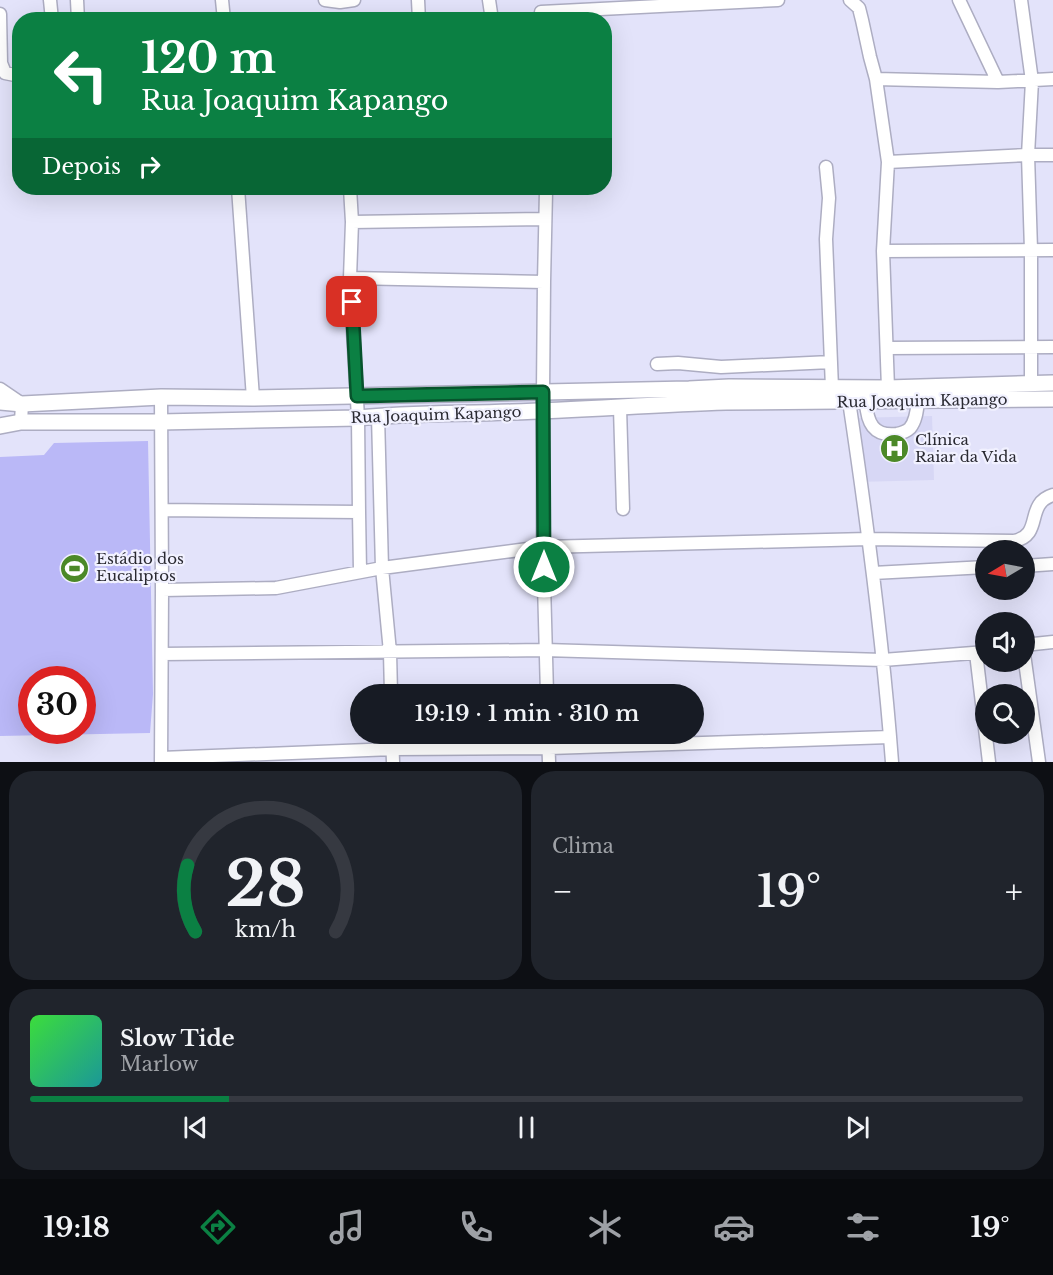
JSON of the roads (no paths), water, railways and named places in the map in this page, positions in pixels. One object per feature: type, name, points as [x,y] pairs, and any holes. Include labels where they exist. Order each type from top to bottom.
[{"type":"main road","name":"Rua Joaquim Kapango","points":[[0,402],[22,404],[161,397],[253,398],[729,387],[888,388],[1053,384]]},
{"type":"main road","name":"Rua Joaquim Kapango","points":[[0,426],[21,422],[358,418],[724,402],[1053,399]]},
{"type":"street","points":[[325,0],[340,2],[354,0]]},
{"type":"street","points":[[541,12],[785,0]]},
{"type":"street","points":[[850,0],[859,8],[876,79],[888,162],[883,251],[888,388]]},
{"type":"street","points":[[959,0],[998,82]]},
{"type":"street","points":[[1021,0],[1032,81],[1028,155],[1031,250],[1030,383]]},
{"type":"street","points":[[0,15],[1,63],[5,73],[12,74]]},
{"type":"street","points":[[876,79],[998,82],[1053,79]]},
{"type":"street","points":[[888,162],[1053,155]]},
{"type":"street","points":[[826,167],[829,198],[826,238],[832,388]]},
{"type":"street","points":[[238,195],[253,398]]},
{"type":"street","points":[[350,195],[350,278],[358,418],[360,572]]},
{"type":"street","points":[[546,195],[543,282],[543,546],[547,684]]},
{"type":"street","points":[[352,222],[545,219]]},
{"type":"street","points":[[883,251],[1053,250]]},
{"type":"street","points":[[350,278],[543,282]]},
{"type":"street","points":[[887,348],[1053,347]]},
{"type":"street","points":[[657,364],[678,363],[721,367],[831,362]]},
{"type":"street","points":[[0,389],[22,404],[21,422]]},
{"type":"street","points":[[161,397],[161,760],[393,749],[549,748],[890,737]]},
{"type":"street","points":[[849,401],[869,539],[892,762]]},
{"type":"street","points":[[866,402],[867,413],[873,427],[880,432],[893,434],[909,429],[916,415],[918,401]]},
{"type":"street","points":[[620,408],[623,509]]},
{"type":"street","points":[[378,416],[382,568],[391,684]]},
{"type":"street","points":[[162,590],[276,588],[382,568],[543,546],[869,539],[1020,540],[1029,533],[1040,502],[1053,495]]},
{"type":"street","points":[[162,510],[359,512]]},
{"type":"street","points":[[1035,565],[1053,564]]},
{"type":"street","points":[[873,573],[975,568]]},
{"type":"street","points":[[1035,644],[1053,642]]},
{"type":"street","points":[[162,654],[545,650],[883,660],[975,652]]},
{"type":"street","points":[[982,672],[989,762]]},
{"type":"street","points":[[1027,672],[1039,762]]},
{"type":"street","points":[[393,744],[393,762]]},
{"type":"street","points":[[549,744],[549,762]]},
{"type":"place","name":"Clínica Raiar da Vida","points":[[894,449]]},
{"type":"place","name":"Estádio dos Eucaliptos","points":[[75,568]]}]
